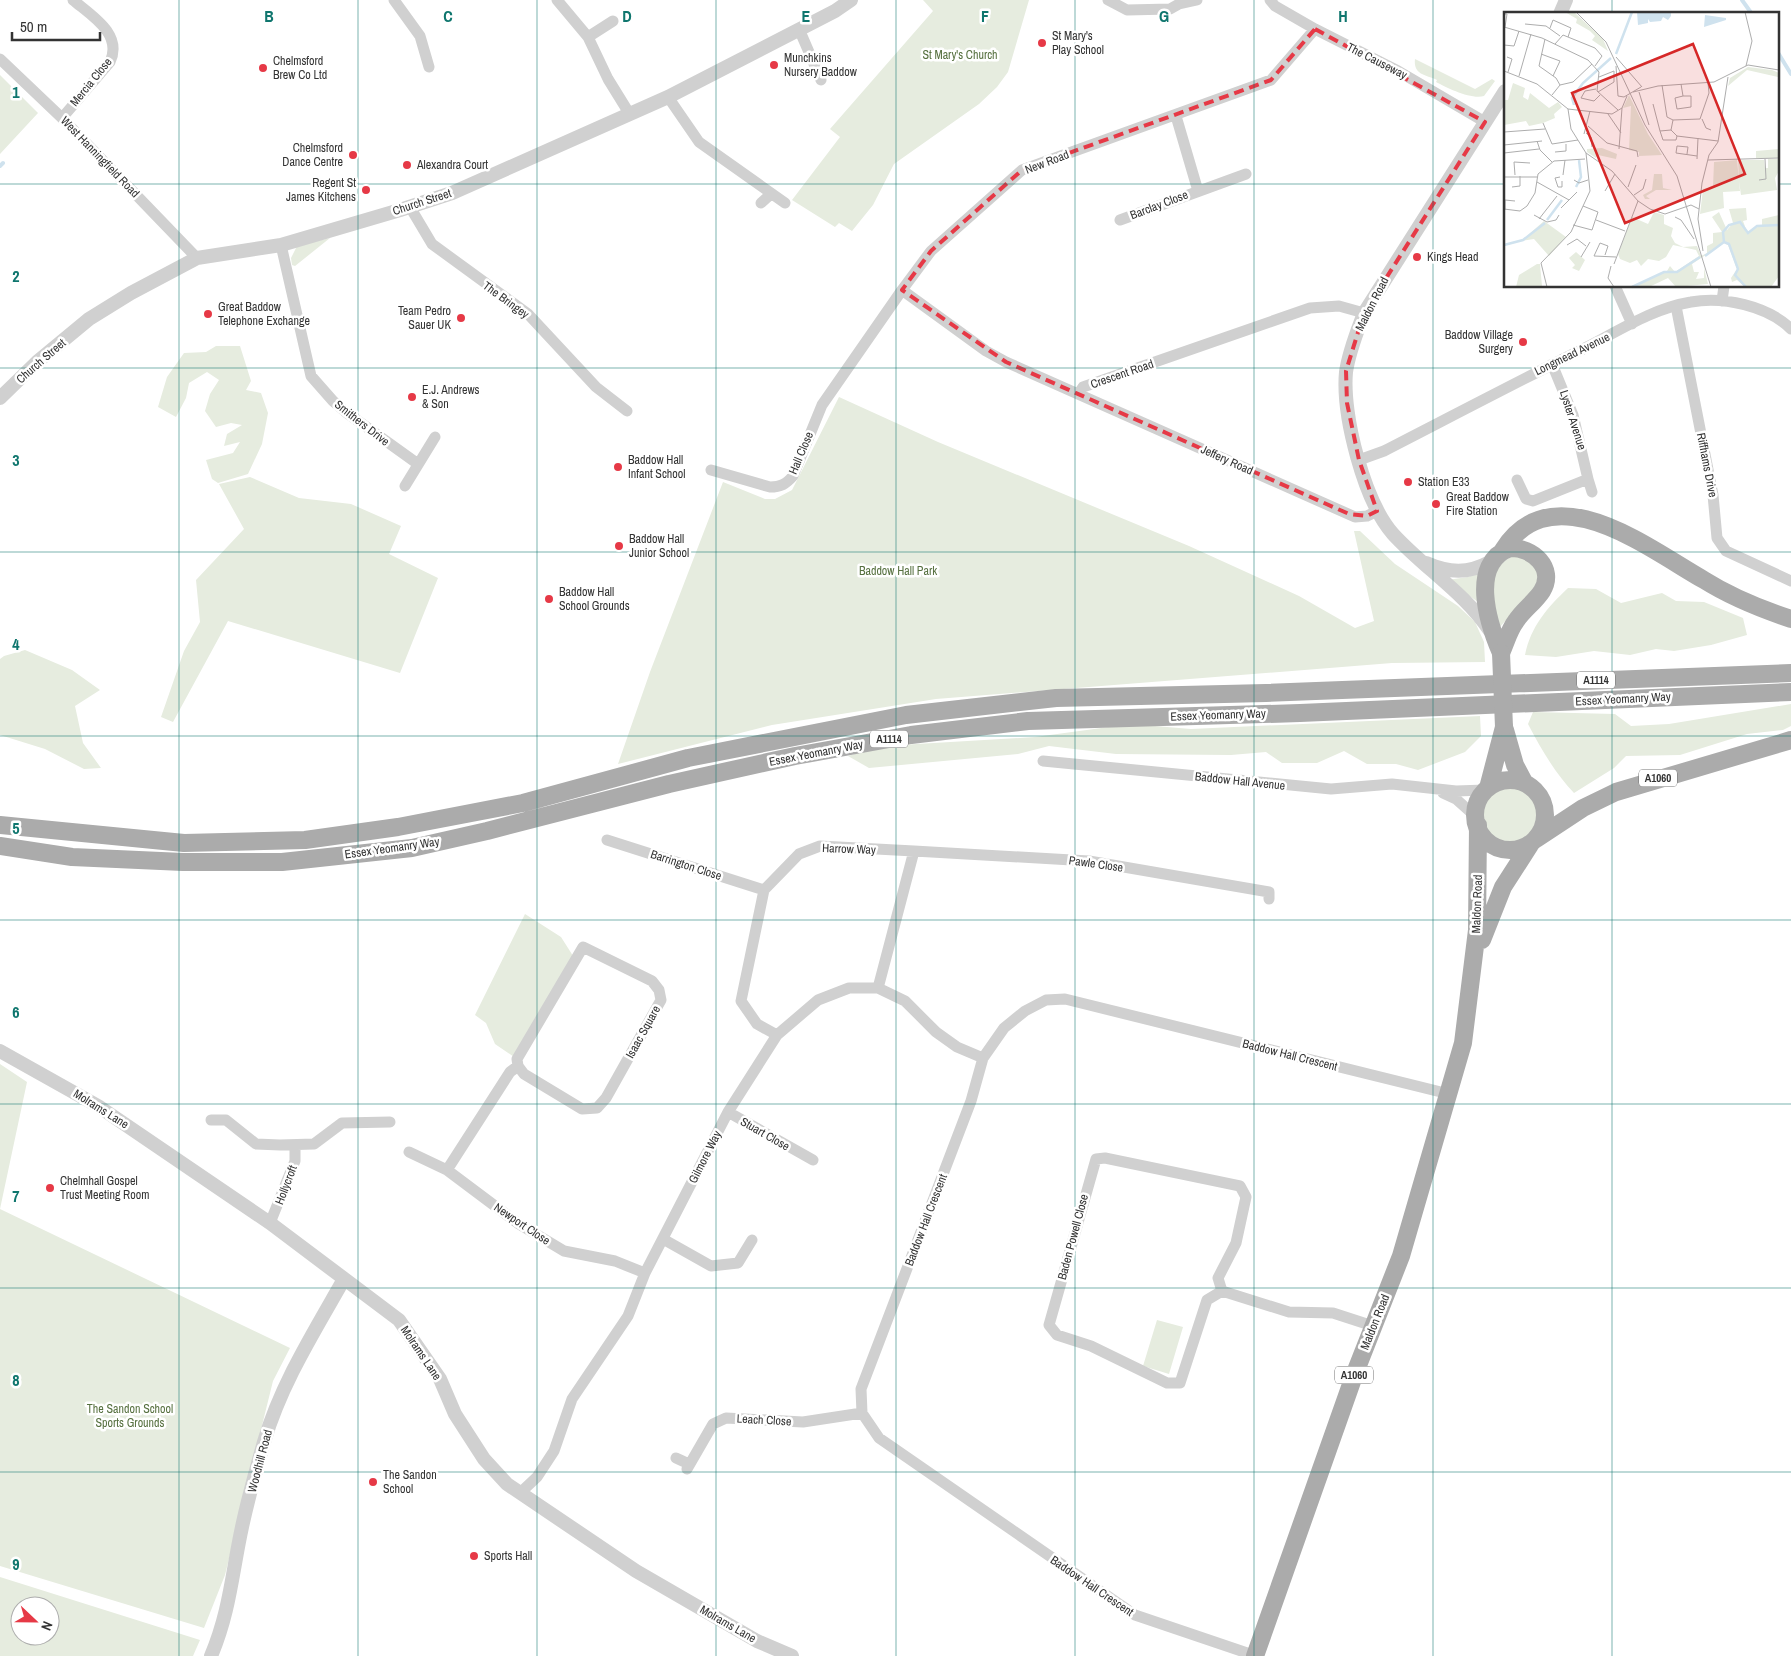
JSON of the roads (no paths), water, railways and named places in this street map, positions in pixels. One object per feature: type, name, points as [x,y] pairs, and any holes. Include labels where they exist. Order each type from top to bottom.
[{"type":"main road","points":[[1497,556],[1515,534],[1530,524],[1563,517],[1587,519],[1612,527],[1639,541],[1733,596],[1791,619]]},
{"type":"main road","name":"Maldon Road","points":[[1498,646],[1516,621],[1543,590],[1545,580],[1542,564],[1532,552],[1521,548],[1497,556],[1485,591],[1498,646],[1504,727],[1512,756],[1524,782]]},
{"type":"main road","name":"Essex Yeomanry Way","points":[[0,825],[184,843],[305,840],[398,827],[523,803],[688,758],[915,714],[1056,698],[1266,693],[1791,673]]},
{"type":"main road","name":"Essex Yeomanry Way","points":[[0,846],[72,857],[182,862],[282,862],[412,848],[488,831],[669,784],[795,756],[911,734],[1028,721],[1300,713],[1791,692]]},
{"type":"main road","name":"Maldon Road","points":[[1487,789],[1504,727]]},
{"type":"main road","name":"A1060","points":[[1533,842],[1583,808],[1616,792],[1791,740]]},
{"type":"main road","points":[[1505,780],[1524,782],[1536,791],[1544,804],[1545,819],[1533,842],[1512,850],[1494,846],[1481,834],[1476,821],[1478,802],[1487,789],[1505,780]]},
{"type":"main road","name":"Maldon Road","points":[[1256,1656],[1344,1401],[1401,1256],[1463,1043],[1472,982],[1479,878],[1476,821]]},
{"type":"main road","name":"Maldon Road","points":[[1472,982],[1492,910],[1516,865],[1533,842]]},
{"type":"street","name":"Mercia Close","points":[[62,118],[110,62],[114,53],[112,37],[73,0]]},
{"type":"street","points":[[394,0],[420,36],[429,67]]},
{"type":"street","points":[[557,0],[588,37],[608,79],[629,113]]},
{"type":"street","name":"Church Street","points":[[0,398],[37,362],[89,319],[131,293],[197,258],[281,245],[410,207],[480,181],[668,96],[799,29],[851,0]]},
{"type":"street","points":[[1108,0],[1127,10],[1170,9],[1179,4],[1197,0]]},
{"type":"street","name":"The Causeway","points":[[1270,0],[1275,6],[1315,29],[1398,72],[1485,122]]},
{"type":"street","points":[[1561,12],[1566,0]]},
{"type":"street","points":[[588,37],[613,22]]},
{"type":"street","points":[[799,29],[821,80]]},
{"type":"street","name":"New Road","points":[[822,405],[931,251],[1022,170],[1176,116],[1271,80],[1315,29]]},
{"type":"street","name":"West Hanningfield Road","points":[[0,59],[62,118],[197,258]]},
{"type":"street","name":"Maldon Road","points":[[1498,646],[1477,612],[1392,533],[1376,511],[1370,498],[1359,460],[1347,403],[1346,371],[1352,346],[1364,313],[1504,93]]},
{"type":"street","points":[[668,96],[699,142],[785,203]]},
{"type":"street","name":"Barclay Close","points":[[1176,116],[1198,191]]},
{"type":"street","name":"Barclay Close","points":[[1120,220],[1246,174]]},
{"type":"street","points":[[761,203],[771,194]]},
{"type":"street","name":"The Bringey","points":[[410,207],[432,244],[528,314],[596,387],[627,411]]},
{"type":"street","name":"Smithers Drive","points":[[281,245],[316,374],[333,401],[418,464]]},
{"type":"street","points":[[1616,288],[1632,324]]},
{"type":"street","points":[[1722,301],[1724,288]]},
{"type":"street","name":"Crescent Road","points":[[902,290],[986,350],[1006,362],[1079,393],[1083,388],[1310,308],[1339,306],[1364,313]]},
{"type":"street","name":"Longmead Avenue","points":[[1359,460],[1380,453],[1632,324],[1676,306],[1698,301],[1722,301],[1762,311],[1791,329]]},
{"type":"street","name":"Riffhams Drive","points":[[1676,306],[1713,496],[1717,538],[1726,551],[1791,581]]},
{"type":"street","name":"Lyster Avenue","points":[[1552,364],[1573,415],[1592,492]]},
{"type":"street","name":"Jeffery Road","points":[[1079,393],[1355,517],[1367,516],[1376,511]]},
{"type":"street","name":"Hall Close","points":[[711,470],[770,487],[778,487],[787,483],[793,476],[822,405]]},
{"type":"street","points":[[405,486],[435,437]]},
{"type":"street","points":[[1517,480],[1526,499],[1533,501],[1588,479]]},
{"type":"street","name":"Maldon Road","points":[[1419,560],[1443,570],[1455,572],[1480,568],[1497,556]]},
{"type":"street","name":"Baddow Hall Avenue","points":[[1043,761],[1330,789],[1392,784],[1437,790],[1487,789]]},
{"type":"street","name":"Baddow Hall Avenue","points":[[1437,790],[1456,799],[1476,821]]},
{"type":"street","name":"Barrington Close","points":[[607,840],[764,890]]},
{"type":"street","name":"Harrow Way","points":[[764,890],[800,854],[820,846],[914,851]]},
{"type":"street","points":[[878,988],[914,851]]},
{"type":"street","name":"Pawle Close","points":[[914,851],[1089,861],[1270,892],[1269,900]]},
{"type":"street","points":[[764,890],[741,1000],[757,1024],[777,1035]]},
{"type":"street","name":"Isaac Square","points":[[583,947],[652,981],[659,990],[661,1000],[606,1098],[597,1108],[582,1109],[524,1074],[518,1066],[517,1059],[583,947]]},
{"type":"street","name":"Gilmore Way","points":[[520,1493],[537,1477],[554,1451],[572,1399],[628,1316],[645,1273],[728,1112],[777,1035],[818,1000],[849,988],[878,988],[905,1001],[936,1032],[957,1047],[983,1058]]},
{"type":"street","name":"Baddow Hall Crescent","points":[[1256,1656],[1135,1615],[880,1438],[862,1413],[862,1388],[971,1101],[983,1058],[1004,1028],[1026,1011],[1046,1000],[1065,999],[1449,1094]]},
{"type":"street","name":"Molrams Lane","points":[[0,1051],[98,1106],[270,1223],[399,1320],[440,1379],[455,1414],[484,1459],[507,1484],[636,1571],[757,1641],[792,1656]]},
{"type":"street","name":"Isaac Square","points":[[447,1170],[510,1072],[518,1066]]},
{"type":"street","name":"Stuart Close","points":[[728,1112],[808,1153]]},
{"type":"street","name":"Hollycroft","points":[[211,1120],[226,1120],[256,1144],[295,1145],[314,1144],[342,1123],[390,1122]]},
{"type":"street","name":"Hollycroft","points":[[270,1223],[295,1161],[295,1145]]},
{"type":"street","name":"Newport Close","points":[[409,1152],[447,1170],[519,1224],[564,1251],[616,1261],[645,1273]]},
{"type":"street","name":"Baden Powell Close","points":[[1105,1158],[1240,1186],[1246,1197],[1236,1243],[1218,1278],[1222,1291],[1207,1300],[1180,1383],[1166,1383],[1091,1346],[1057,1335],[1049,1325],[1096,1159],[1105,1158]]},
{"type":"street","points":[[663,1239],[711,1266],[738,1263],[752,1240]]},
{"type":"street","name":"Woodhill Road","points":[[211,1656],[229,1606],[242,1528],[264,1441],[277,1403],[293,1369],[344,1279]]},
{"type":"street","points":[[1222,1291],[1289,1312],[1333,1314],[1373,1326]]},
{"type":"street","name":"Leach Close","points":[[676,1458],[688,1466],[713,1424],[726,1418],[804,1422],[862,1413]]},
{"type":"waterway","points":[[1742,0],[1751,12]]},
{"type":"waterway","points":[[1778,53],[1791,74]]},
{"type":"waterway","points":[[0,166],[3,163]]},
{"type":"place","name":"St Mary's Play School","points":[[1042,43]]},
{"type":"place","name":"Munchkins Nursery Baddow","points":[[774,65]]},
{"type":"place","name":"Chelmsford Brew Co Ltd","points":[[263,68]]},
{"type":"place","name":"Chelmsford Dance Centre","points":[[353,155]]},
{"type":"place","name":"Alexandra Court","points":[[407,165]]},
{"type":"place","name":"Regent St James Kitchens","points":[[366,190]]},
{"type":"place","name":"Kings Head","points":[[1417,257]]},
{"type":"place","name":"Great Baddow Telephone Exchange","points":[[208,314]]},
{"type":"place","name":"Team Pedro Sauer UK","points":[[461,318]]},
{"type":"place","name":"Baddow Village Surgery","points":[[1523,342]]},
{"type":"place","name":"E.J. Andrews & Son","points":[[412,397]]},
{"type":"place","name":"Baddow Hall Infant School","points":[[618,467]]},
{"type":"place","name":"Station E33","points":[[1408,482]]},
{"type":"place","name":"Great Baddow Fire Station","points":[[1436,504]]},
{"type":"place","name":"Baddow Hall Junior School","points":[[619,546]]},
{"type":"place","name":"Baddow Hall School Grounds","points":[[549,599]]},
{"type":"place","name":"Chelmhall Gospel Trust Meeting Room","points":[[50,1188]]},
{"type":"place","name":"The Sandon School","points":[[373,1482]]},
{"type":"place","name":"Sports Hall","points":[[474,1556]]},
{"type":"park label","name":"St Mary's Church","points":[[960,55]]},
{"type":"park label","name":"Baddow Hall Park","points":[[898,571]]},
{"type":"park label","name":"The Sandon School Sports Grounds","points":[[130,1416]]}]
